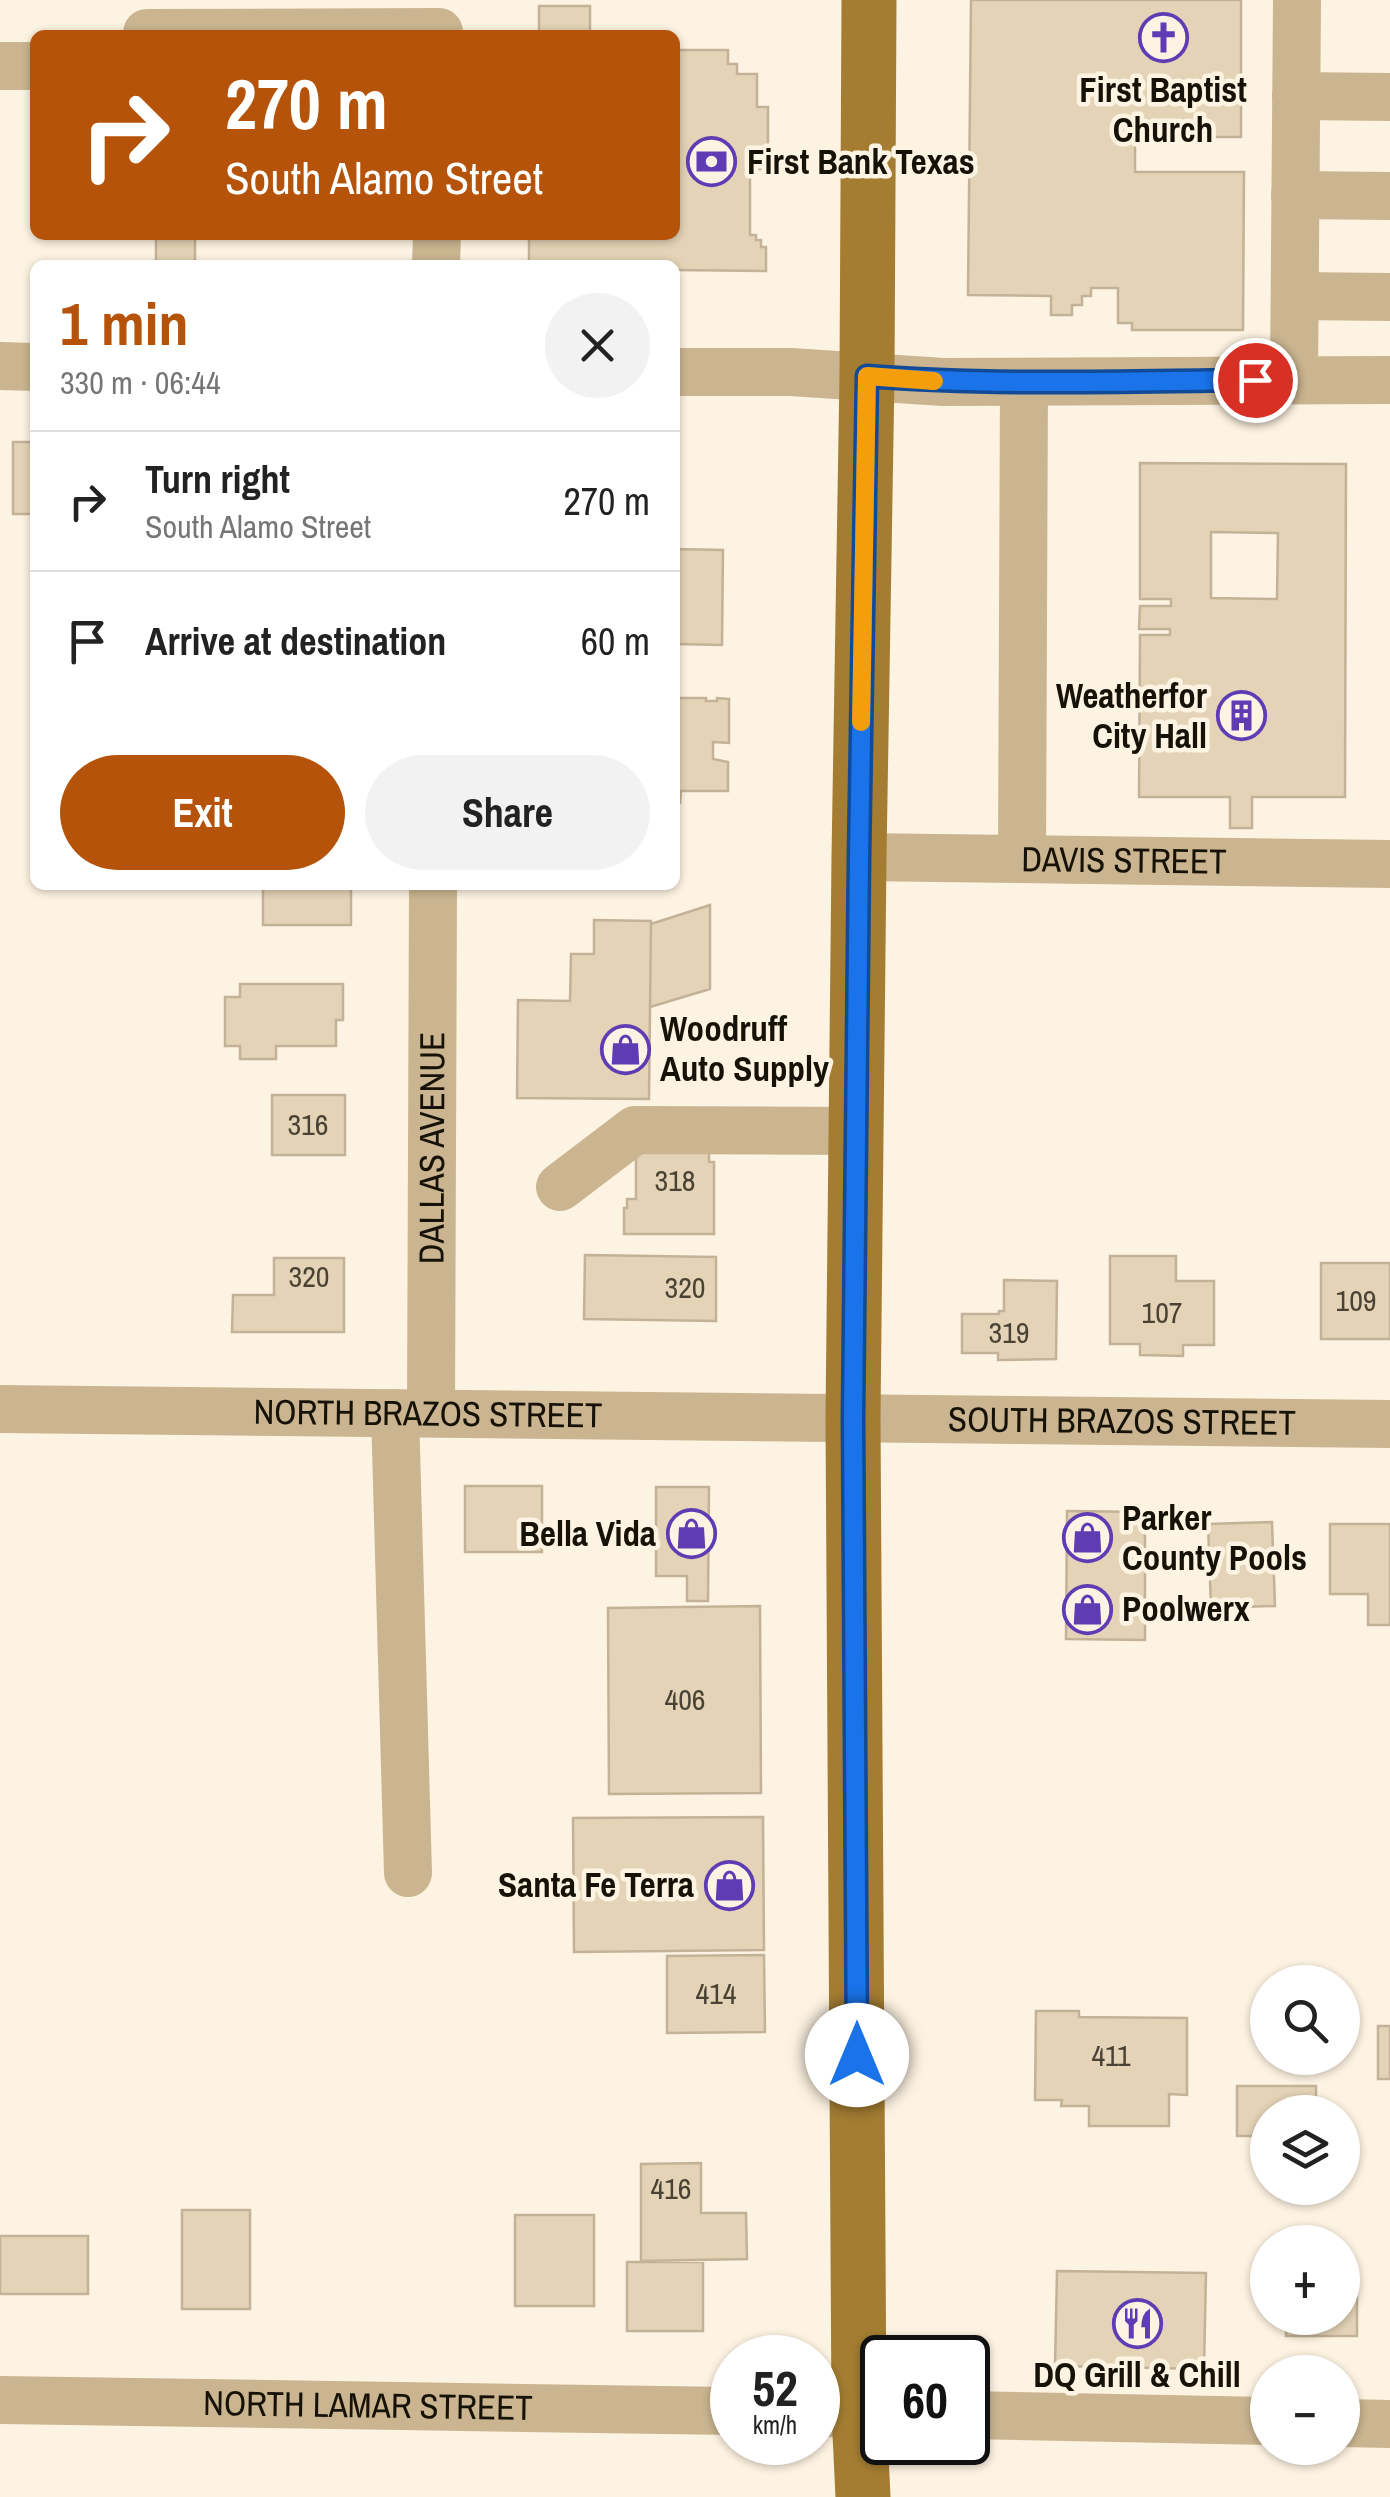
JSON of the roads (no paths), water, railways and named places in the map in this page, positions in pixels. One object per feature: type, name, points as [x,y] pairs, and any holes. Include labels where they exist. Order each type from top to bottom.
[{"type":"main road","points":[[863,2497],[853,2413],[853,1418],[869,0]]},
{"type":"street","points":[[1294,379],[1297,0]]},
{"type":"street","points":[[147,23],[439,22]]},
{"type":"street","points":[[0,66],[30,66]]},
{"type":"street","points":[[1296,96],[1390,97]]},
{"type":"street","points":[[1295,196],[1390,196]]},
{"type":"street","points":[[1294,296],[1390,297]]},
{"type":"street","points":[[0,366],[30,367]]},
{"type":"street","points":[[680,372],[791,372],[943,382],[1390,380]]},
{"type":"street","points":[[1022,859],[1024,382]]},
{"type":"street","name":"DAVIS STREET","points":[[859,857],[1390,864]]},
{"type":"street","name":"DALLAS AVENUE","points":[[408,1872],[413,1413],[433,890]]},
{"type":"street","points":[[560,1187],[635,1130],[855,1132]]},
{"type":"street","name":"NORTH BRAZOS STREET","points":[[0,1409],[853,1418]]},
{"type":"street","name":"SOUTH BRAZOS STREET","points":[[853,1418],[1390,1424]]},
{"type":"street","name":"NORTH LAMAR STREET","points":[[0,2400],[710,2411]]},
{"type":"street","points":[[990,2416],[1250,2422]]},
{"type":"street","points":[[1360,2423],[1390,2424]]},
{"type":"place","name":"First Baptist Church","points":[[1163,38]]},
{"type":"place","name":"First Bank Texas","points":[[712,162]]},
{"type":"place","name":"Weatherfor City Hall","points":[[1242,716]]},
{"type":"place","name":"Woodruff Auto Supply","points":[[625,1049]]},
{"type":"place","name":"Bella Vida","points":[[691,1534]]},
{"type":"place","name":"Parker County Pools","points":[[1087,1538]]},
{"type":"place","name":"Poolwerx","points":[[1087,1609]]},
{"type":"place","name":"Santa Fe Terra","points":[[729,1885]]},
{"type":"place","name":"DQ Grill & Chill","points":[[1137,2323]]}]
